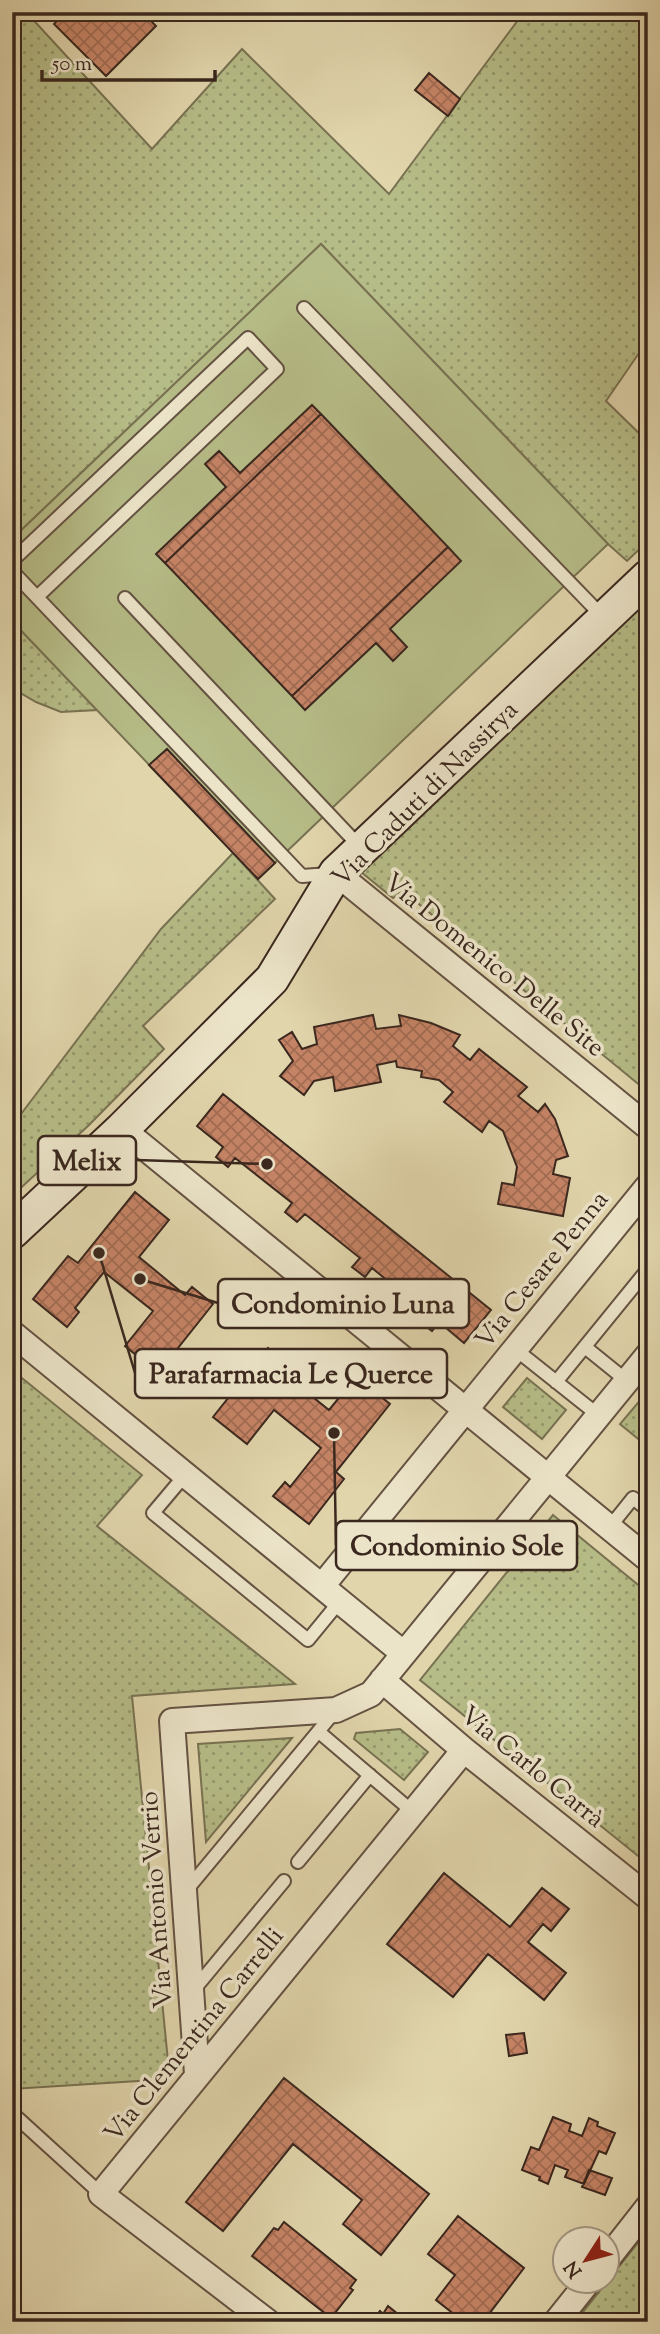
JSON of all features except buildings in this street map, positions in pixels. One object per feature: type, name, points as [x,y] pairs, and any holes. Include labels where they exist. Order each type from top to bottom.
[{"type":"street","name":"Via Caduti di Nassirya","points":[[12,1232],[122,1129],[272,979],[336,873],[648,577]]},
{"type":"street","name":"Via Domenico Delle Site","points":[[336,873],[648,1127]]},
{"type":"street","points":[[122,1129],[648,1559]]},
{"type":"street","name":"Via Cesare Penna","points":[[331,1593],[465,1410],[648,1186]]},
{"type":"street","points":[[12,1333],[403,1653]]},
{"type":"street","points":[[336,1710],[371,1694],[648,1355]]},
{"type":"street","name":"Via Carlo Carrà","points":[[382,1680],[464,1750],[648,1897]]},
{"type":"street","name":"Via Antonio Verrio","points":[[197,2074],[172,1721],[336,1710]]},
{"type":"street","name":"Via Clementina Carrelli","points":[[101,2194],[464,1750]]},
{"type":"street","points":[[101,2194],[268,2322]]},
{"type":"street","points":[[622,2239],[648,2207]]},
{"type":"street","points":[[556,2322],[576,2296]]},
{"type":"lane","points":[[303,308],[605,618]]},
{"type":"lane","points":[[12,561],[248,338],[277,369],[37,597]]},
{"type":"lane","points":[[12,571],[302,876],[336,873]]},
{"type":"lane","points":[[125,598],[362,849]]},
{"type":"lane","points":[[556,1382],[648,1269]]},
{"type":"lane","points":[[584,1347],[627,1381]]},
{"type":"lane","points":[[515,1349],[598,1415]]},
{"type":"lane","points":[[185,1475],[153,1513],[307,1640],[331,1593]]},
{"type":"lane","points":[[609,1528],[633,1498],[648,1510]]},
{"type":"lane","points":[[185,1893],[336,1710]]},
{"type":"lane","points":[[319,1732],[413,1812]]},
{"type":"lane","points":[[298,1862],[370,1775]]},
{"type":"lane","points":[[191,1992],[284,1881]]},
{"type":"lane","points":[[12,2113],[101,2194]]},
{"type":"green space","points":[[12,12],[26,12],[152,149],[242,49],[389,194],[524,12],[648,12],[648,340],[606,401],[648,442],[648,541],[627,561],[608,544],[321,244],[12,539]]},
{"type":"green space","points":[[321,244],[608,544],[258,879],[12,621],[12,539]]},
{"type":"green space","points":[[648,596],[648,1092],[403,891],[393,898],[361,872]]},
{"type":"green space","points":[[12,621],[97,710],[61,712],[12,688]]},
{"type":"green space","points":[[233,853],[275,899],[143,1026],[164,1049],[88,1126],[12,1196],[12,1126],[161,929]]},
{"type":"green space","points":[[12,1370],[142,1475],[97,1526],[295,1684],[132,1696],[168,2061],[164,2071],[154,2080],[12,2089]]},
{"type":"green space","points":[[527,1378],[566,1410],[542,1439],[503,1407]]},
{"type":"green space","points":[[648,1391],[648,1447],[620,1424]]},
{"type":"green space","points":[[553,1515],[648,1593],[648,1864],[420,1680]]},
{"type":"green space","points":[[400,1729],[428,1752],[404,1780],[354,1739],[356,1733]]},
{"type":"green space","points":[[292,1738],[206,1842],[198,1744]]},
{"type":"green space","points":[[648,2230],[648,2322],[575,2322],[596,2296],[622,2296],[622,2263]]},
{"type":"place","name":"Melix","points":[[267,1164]]},
{"type":"place","name":"Parafarmacia Le Querce","points":[[99,1253]]},
{"type":"place","name":"Condominio Luna","points":[[140,1279]]},
{"type":"place","name":"Condominio Sole","points":[[334,1433]]}]
